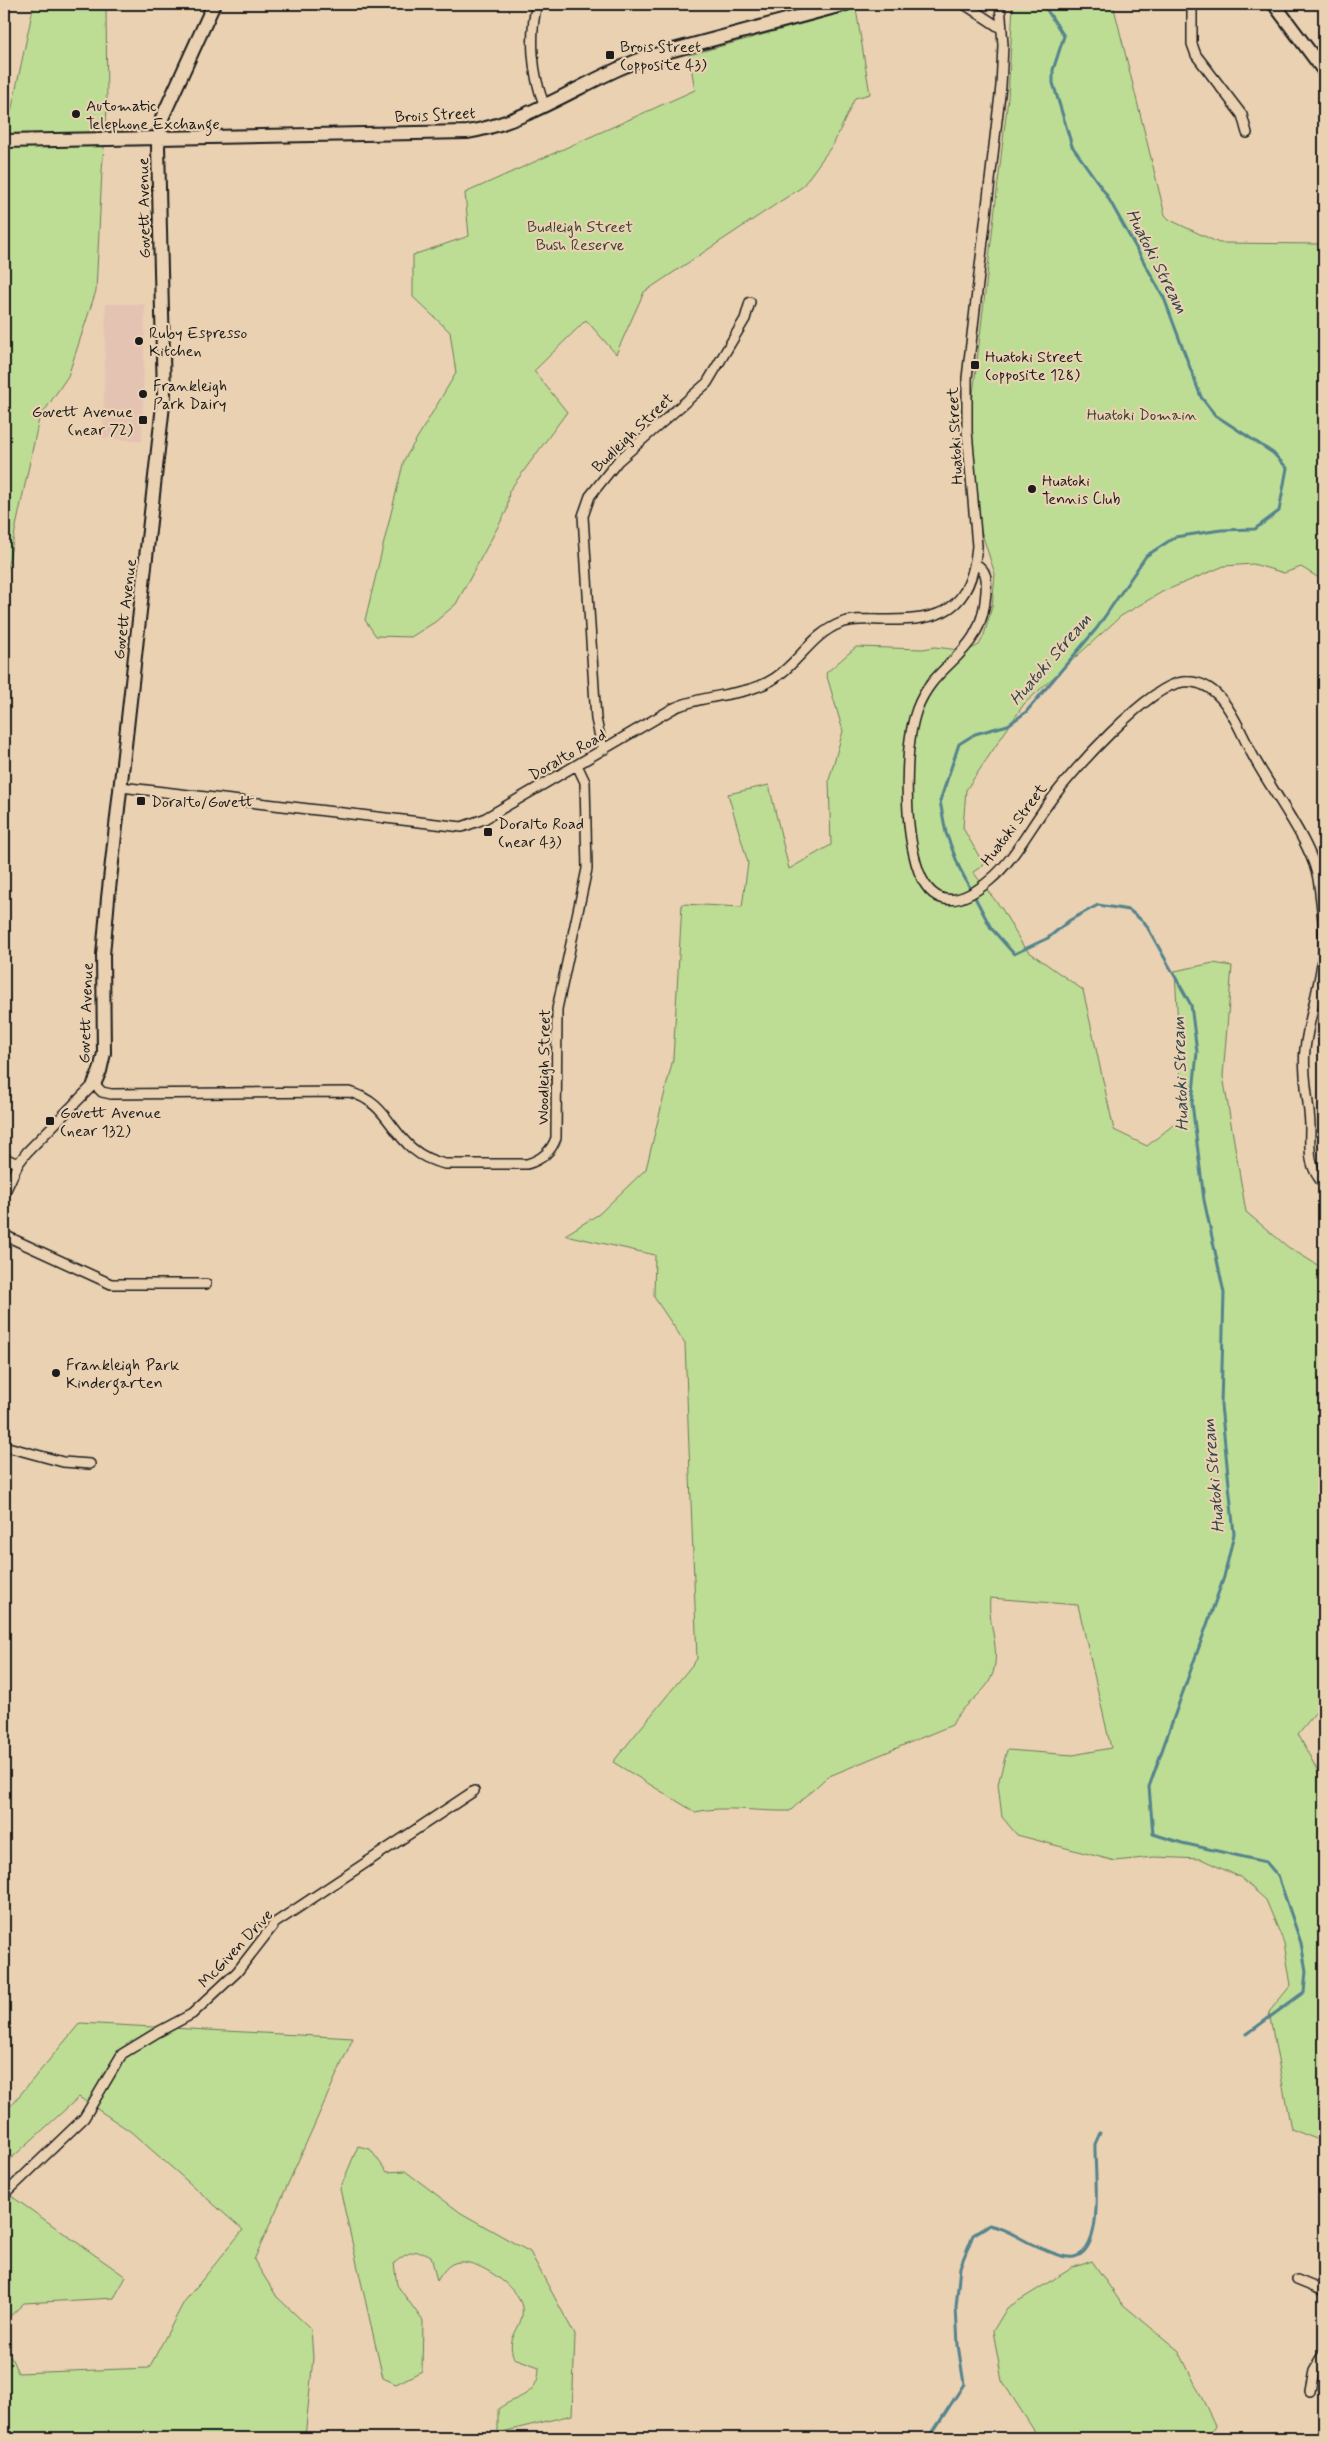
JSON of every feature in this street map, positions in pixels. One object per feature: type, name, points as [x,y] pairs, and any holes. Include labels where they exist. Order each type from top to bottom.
[{"type":"street","name":"Govett Avenue","points":[[4,1194],[18,1164],[27,1152],[94,1084],[100,1071],[104,1053],[103,956],[164,396],[158,146],[165,110],[214,4]]},
{"type":"street","points":[[537,4],[534,23],[535,72],[544,104]]},
{"type":"street","name":"Brois Street","points":[[4,141],[467,132],[495,126],[624,65],[647,57],[846,4]]},
{"type":"street","points":[[964,4],[1002,29]]},
{"type":"street","name":"Huatoki Street","points":[[1000,4],[1003,45],[1001,86],[967,378],[967,431],[977,546],[976,564],[983,569],[986,576],[985,600],[981,624],[967,648],[934,679],[918,708],[913,725],[909,773],[910,828],[917,868],[923,881],[936,896],[950,901],[960,899],[991,880],[1010,858],[1060,788],[1120,726],[1159,691],[1170,685],[1191,681],[1209,688],[1225,703],[1266,781],[1304,842],[1321,874],[1323,952],[1307,1039],[1304,1068],[1310,1125],[1310,1158],[1316,1176],[1324,1184]]},
{"type":"street","points":[[1192,4],[1194,50],[1242,115],[1247,133]]},
{"type":"street","points":[[1274,4],[1324,70]]},
{"type":"street","name":"Budleigh Street","points":[[605,749],[601,742],[596,719],[584,516],[590,496],[618,461],[707,383],[746,319],[750,302]]},
{"type":"street","name":"Doralto Road","points":[[121,786],[462,827],[484,819],[692,700],[745,691],[775,678],[816,637],[843,622],[922,620],[948,610],[962,596],[976,564]]},
{"type":"street","name":"Woodleigh Street","points":[[94,1084],[102,1092],[112,1094],[349,1092],[370,1100],[381,1110],[409,1148],[433,1162],[445,1164],[527,1164],[538,1160],[550,1150],[556,1138],[557,1009],[587,869],[585,782],[577,765]]},
{"type":"street","points":[[4,1158],[18,1164]]},
{"type":"street","points":[[4,1234],[111,1284],[206,1284]]},
{"type":"street","points":[[4,1446],[63,1462],[90,1464]]},
{"type":"street","name":"McGiven Drive","points":[[4,2195],[84,2118],[122,2054],[192,2014],[237,1972],[275,1923],[474,1791]]},
{"type":"street","points":[[1297,2280],[1324,2291]]},
{"type":"street","points":[[1310,2391],[1314,2371],[1324,2354]]},
{"type":"street","points":[[623,2438],[628,2438]]},
{"type":"shaded area","points":[[106,304],[145,304],[142,441],[103,438]]},
{"type":"green space","points":[[34,4],[106,4],[107,110],[96,291],[68,376],[39,419],[4,583],[4,127],[11,112]]},
{"type":"green space","name":"Huatoki Domain","points":[[1013,4],[1113,4],[1165,215],[1170,220],[1219,243],[1324,244],[1324,581],[1301,567],[1284,573],[1253,564],[1224,566],[1162,592],[1121,616],[1024,704],[966,790],[963,828],[984,865],[973,872],[1002,909],[1025,949],[1083,990],[1114,1130],[1147,1146],[1183,1117],[1175,971],[1213,963],[1232,966],[1223,1076],[1246,1212],[1288,1247],[1324,1269],[1324,1702],[1298,1734],[1324,1783],[1324,2142],[1291,2129],[1269,2012],[1291,1985],[1284,1943],[1266,1900],[1240,1877],[1201,1859],[1154,1857],[1115,1861],[1017,1835],[1002,1817],[998,1784],[1007,1750],[1073,1755],[1111,1748],[1078,1605],[990,1598],[995,1648],[994,1668],[988,1684],[960,1712],[952,1725],[827,1777],[790,1811],[718,1809],[695,1812],[613,1762],[697,1659],[685,1343],[654,1297],[655,1255],[565,1235],[599,1214],[646,1169],[673,1059],[682,904],[742,907],[748,863],[728,794],[769,785],[789,869],[831,845],[829,780],[843,731],[826,673],[856,647],[923,649],[935,647],[967,651],[979,645],[984,635],[992,607],[995,574],[977,518],[970,420],[1008,98]]},
{"type":"green space","name":"Budleigh Street Bush Reserve","points":[[856,9],[870,94],[855,98],[834,143],[802,187],[644,292],[616,354],[586,320],[534,371],[567,412],[509,491],[507,510],[456,604],[435,622],[411,637],[376,636],[365,620],[404,460],[456,373],[450,332],[413,297],[413,255],[469,236],[465,193],[695,90],[689,55]]},
{"type":"green space","points":[[80,2023],[353,2038],[254,2260],[277,2297],[311,2329],[313,2358],[305,2438],[4,2438],[4,2342],[18,2373],[149,2368],[184,2302],[243,2230],[130,2131],[79,2097],[4,2165],[4,2114]]},
{"type":"green space","points":[[358,2146],[370,2149],[387,2172],[405,2171],[461,2213],[530,2252],[575,2335],[572,2415],[498,2433],[498,2409],[531,2390],[538,2377],[539,2367],[514,2358],[512,2350],[511,2344],[522,2314],[519,2299],[506,2283],[477,2265],[459,2262],[452,2264],[437,2281],[431,2256],[421,2252],[407,2254],[394,2263],[397,2285],[423,2321],[422,2371],[396,2384],[383,2378],[340,2189]]},
{"type":"green space","points":[[4,2191],[126,2277],[114,2298],[24,2303],[4,2322]]},
{"type":"green space","points":[[1092,2261],[1121,2303],[1179,2351],[1215,2425],[1208,2438],[1039,2438],[1002,2381],[993,2331],[1007,2308],[1072,2268]]},
{"type":"waterway","name":"Huatoki Stream","points":[[1043,4],[1064,36],[1053,70],[1053,83],[1072,146],[1106,194],[1164,298],[1201,397],[1215,415],[1273,453],[1287,468],[1279,511],[1255,529],[1221,530],[1175,537],[1146,556],[1097,628],[1026,712],[1008,725],[975,734],[959,744],[940,801],[946,833],[959,867],[991,928],[1014,954],[1048,938],[1070,920],[1098,905],[1129,910],[1145,923],[1191,1005],[1197,1052],[1192,1103],[1204,1200],[1224,1293],[1221,1405],[1234,1534],[1224,1577],[1149,1787],[1153,1834],[1182,1843],[1266,1862],[1278,1876],[1301,1943],[1306,1971],[1304,1992],[1247,2034]]},
{"type":"waterway","points":[[929,2438],[964,2384],[958,2345],[956,2307],[960,2267],[973,2235],[989,2225],[1003,2229],[1034,2245],[1062,2256],[1074,2257],[1084,2251],[1091,2240],[1094,2225],[1096,2208],[1095,2144],[1100,2133]]},
{"type":"place","name":"Brois Street (opposite 43)","points":[[610,55]]},
{"type":"place","name":"Automatic Telephone Exchange","points":[[76,114]]},
{"type":"place","name":"Ruby Espresso Kitchen","points":[[139,341]]},
{"type":"place","name":"Huatoki Street (opposite 128)","points":[[975,365]]},
{"type":"place","name":"Frankleigh Park Dairy","points":[[143,394]]},
{"type":"place","name":"Govett Avenue (near 72)","points":[[143,420]]},
{"type":"place","name":"Huatoki Tennis Club","points":[[1032,489]]},
{"type":"place","name":"Doralto/Govett","points":[[141,801]]},
{"type":"place","name":"Doralto Road (near 43)","points":[[488,832]]},
{"type":"place","name":"Govett Avenue (near 132)","points":[[50,1121]]},
{"type":"place","name":"Frankleigh Park Kindergarten","points":[[56,1373]]}]
